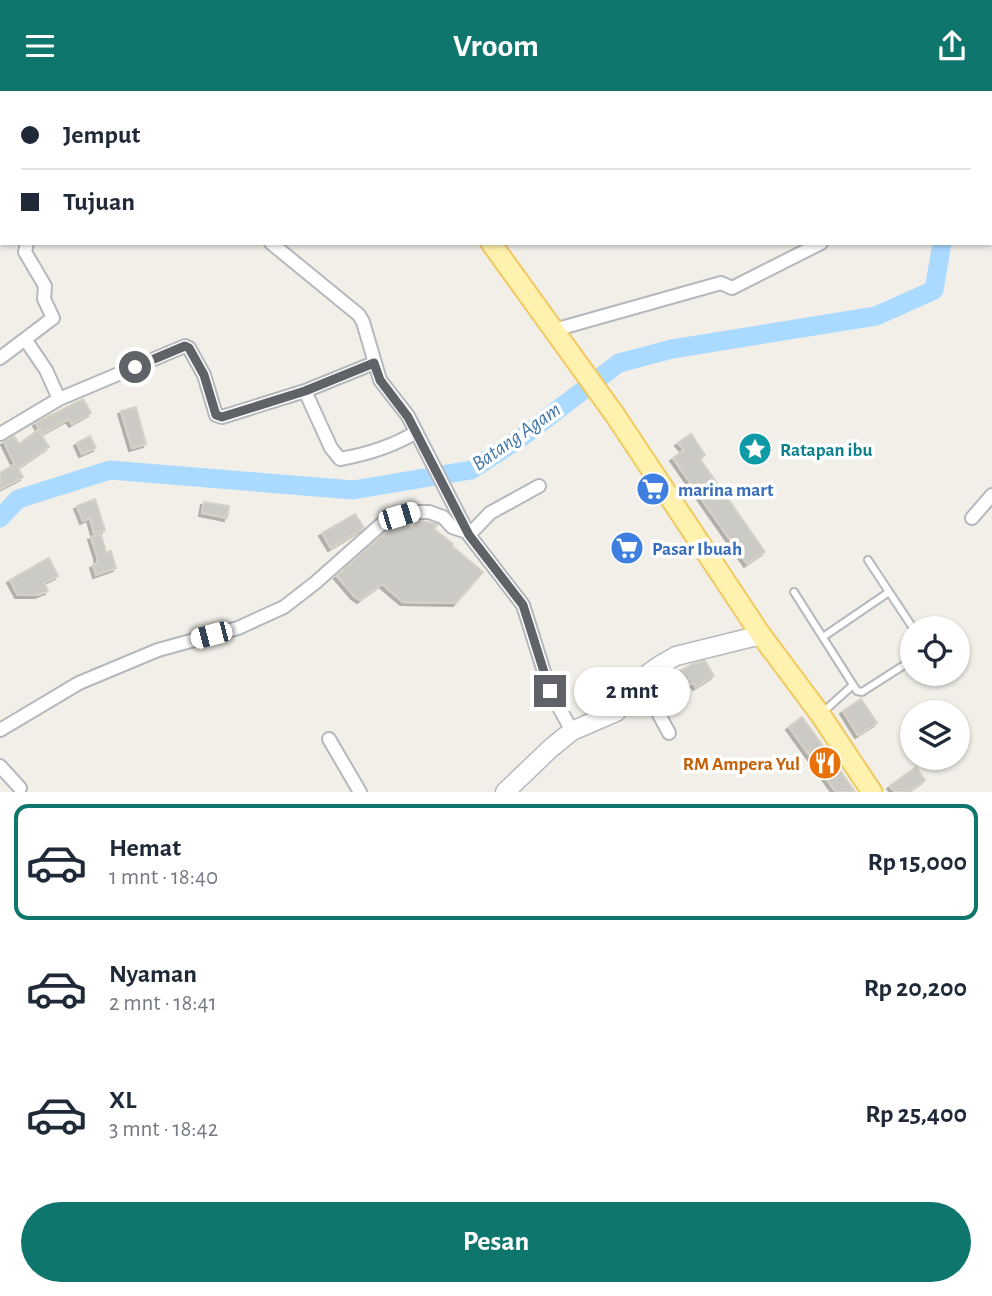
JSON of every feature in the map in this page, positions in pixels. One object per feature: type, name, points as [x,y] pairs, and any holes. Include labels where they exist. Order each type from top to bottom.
[{"type":"main road","points":[[492,245],[615,415],[761,635],[820,714],[872,792]]},
{"type":"street","points":[[0,339],[5,354],[53,318],[44,299],[44,286],[25,252],[27,245]]},
{"type":"street","points":[[273,245],[359,315],[380,380],[408,417],[468,533],[523,605],[550,691],[572,731]]},
{"type":"street","points":[[554,330],[721,283],[732,288],[817,245]]},
{"type":"street","points":[[26,339],[46,370],[60,399]]},
{"type":"street","points":[[0,434],[60,399],[185,346],[189,348],[204,375],[216,415],[222,417],[305,391],[374,363]]},
{"type":"street","points":[[305,391],[331,448],[340,459],[375,452],[397,444],[416,432]]},
{"type":"street","points":[[468,533],[490,513],[539,486]]},
{"type":"street","points":[[972,518],[992,495]]},
{"type":"street","points":[[0,730],[79,683],[158,650],[238,628],[284,607],[385,521],[413,512],[429,512],[443,517],[452,527],[468,533]]},
{"type":"street","points":[[505,792],[572,731],[615,712],[649,673],[676,656],[761,635]]},
{"type":"street","points":[[639,685],[654,705],[669,733]]},
{"type":"street","points":[[329,739],[360,792]]},
{"type":"street","points":[[0,766],[20,788]]},
{"type":"lane","points":[[868,560],[905,616]]},
{"type":"lane","points":[[794,592],[857,691],[862,692],[900,668]]},
{"type":"lane","points":[[823,636],[889,592]]},
{"type":"lane","points":[[820,714],[853,685]]},
{"type":"building","points":[[83,399],[91,413],[72,424],[69,419],[42,434],[36,423]]},
{"type":"building","points":[[136,407],[146,444],[132,448],[121,411]]},
{"type":"building","points":[[38,430],[49,447],[18,468],[23,477],[0,489],[0,473],[15,464],[4,442],[14,436],[19,444]]},
{"type":"building","points":[[691,434],[705,455],[700,459],[765,552],[747,564],[673,458],[684,450],[678,443]]},
{"type":"building","points":[[90,436],[96,448],[82,454],[77,443]]},
{"type":"building","points":[[95,499],[105,530],[94,533],[90,518],[83,521],[77,506]]},
{"type":"building","points":[[204,502],[229,506],[227,518],[202,513]]},
{"type":"building","points":[[355,514],[364,528],[331,548],[322,533]]},
{"type":"building","points":[[419,521],[438,524],[434,529],[483,572],[456,603],[403,602],[382,584],[360,600],[354,596],[337,576],[389,529],[405,524],[413,529]]},
{"type":"building","points":[[101,534],[106,553],[111,551],[116,568],[96,575],[93,565],[98,563],[91,537]]},
{"type":"building","points":[[49,558],[58,576],[44,583],[48,591],[38,595],[18,595],[10,580]]},
{"type":"building","points":[[705,661],[714,676],[696,687],[693,683],[688,685],[680,671]]},
{"type":"building","points":[[861,699],[877,723],[858,735],[843,711]]},
{"type":"building","points":[[802,717],[855,792],[836,792],[789,727]]},
{"type":"building","points":[[912,770],[918,770],[925,780],[908,792],[895,792],[890,786]]},
{"type":"waterway","name":"Batang Agam","points":[[0,518],[18,499],[110,470],[353,490],[471,470],[522,437],[619,363],[672,349],[876,316],[934,290],[942,245]]},
{"type":"place","name":"Ratapan ibu","points":[[755,449]]},
{"type":"place","name":"marina mart","points":[[653,489]]},
{"type":"place","name":"Pasar Ibuah","points":[[627,548]]},
{"type":"place","name":"RM Ampera Yul","points":[[825,763]]},
{"type":"route","points":[[135,367],[185,346],[189,348],[204,375],[216,415],[222,417],[305,391],[374,363],[380,380],[408,417],[469,535],[523,605],[550,691]]}]
